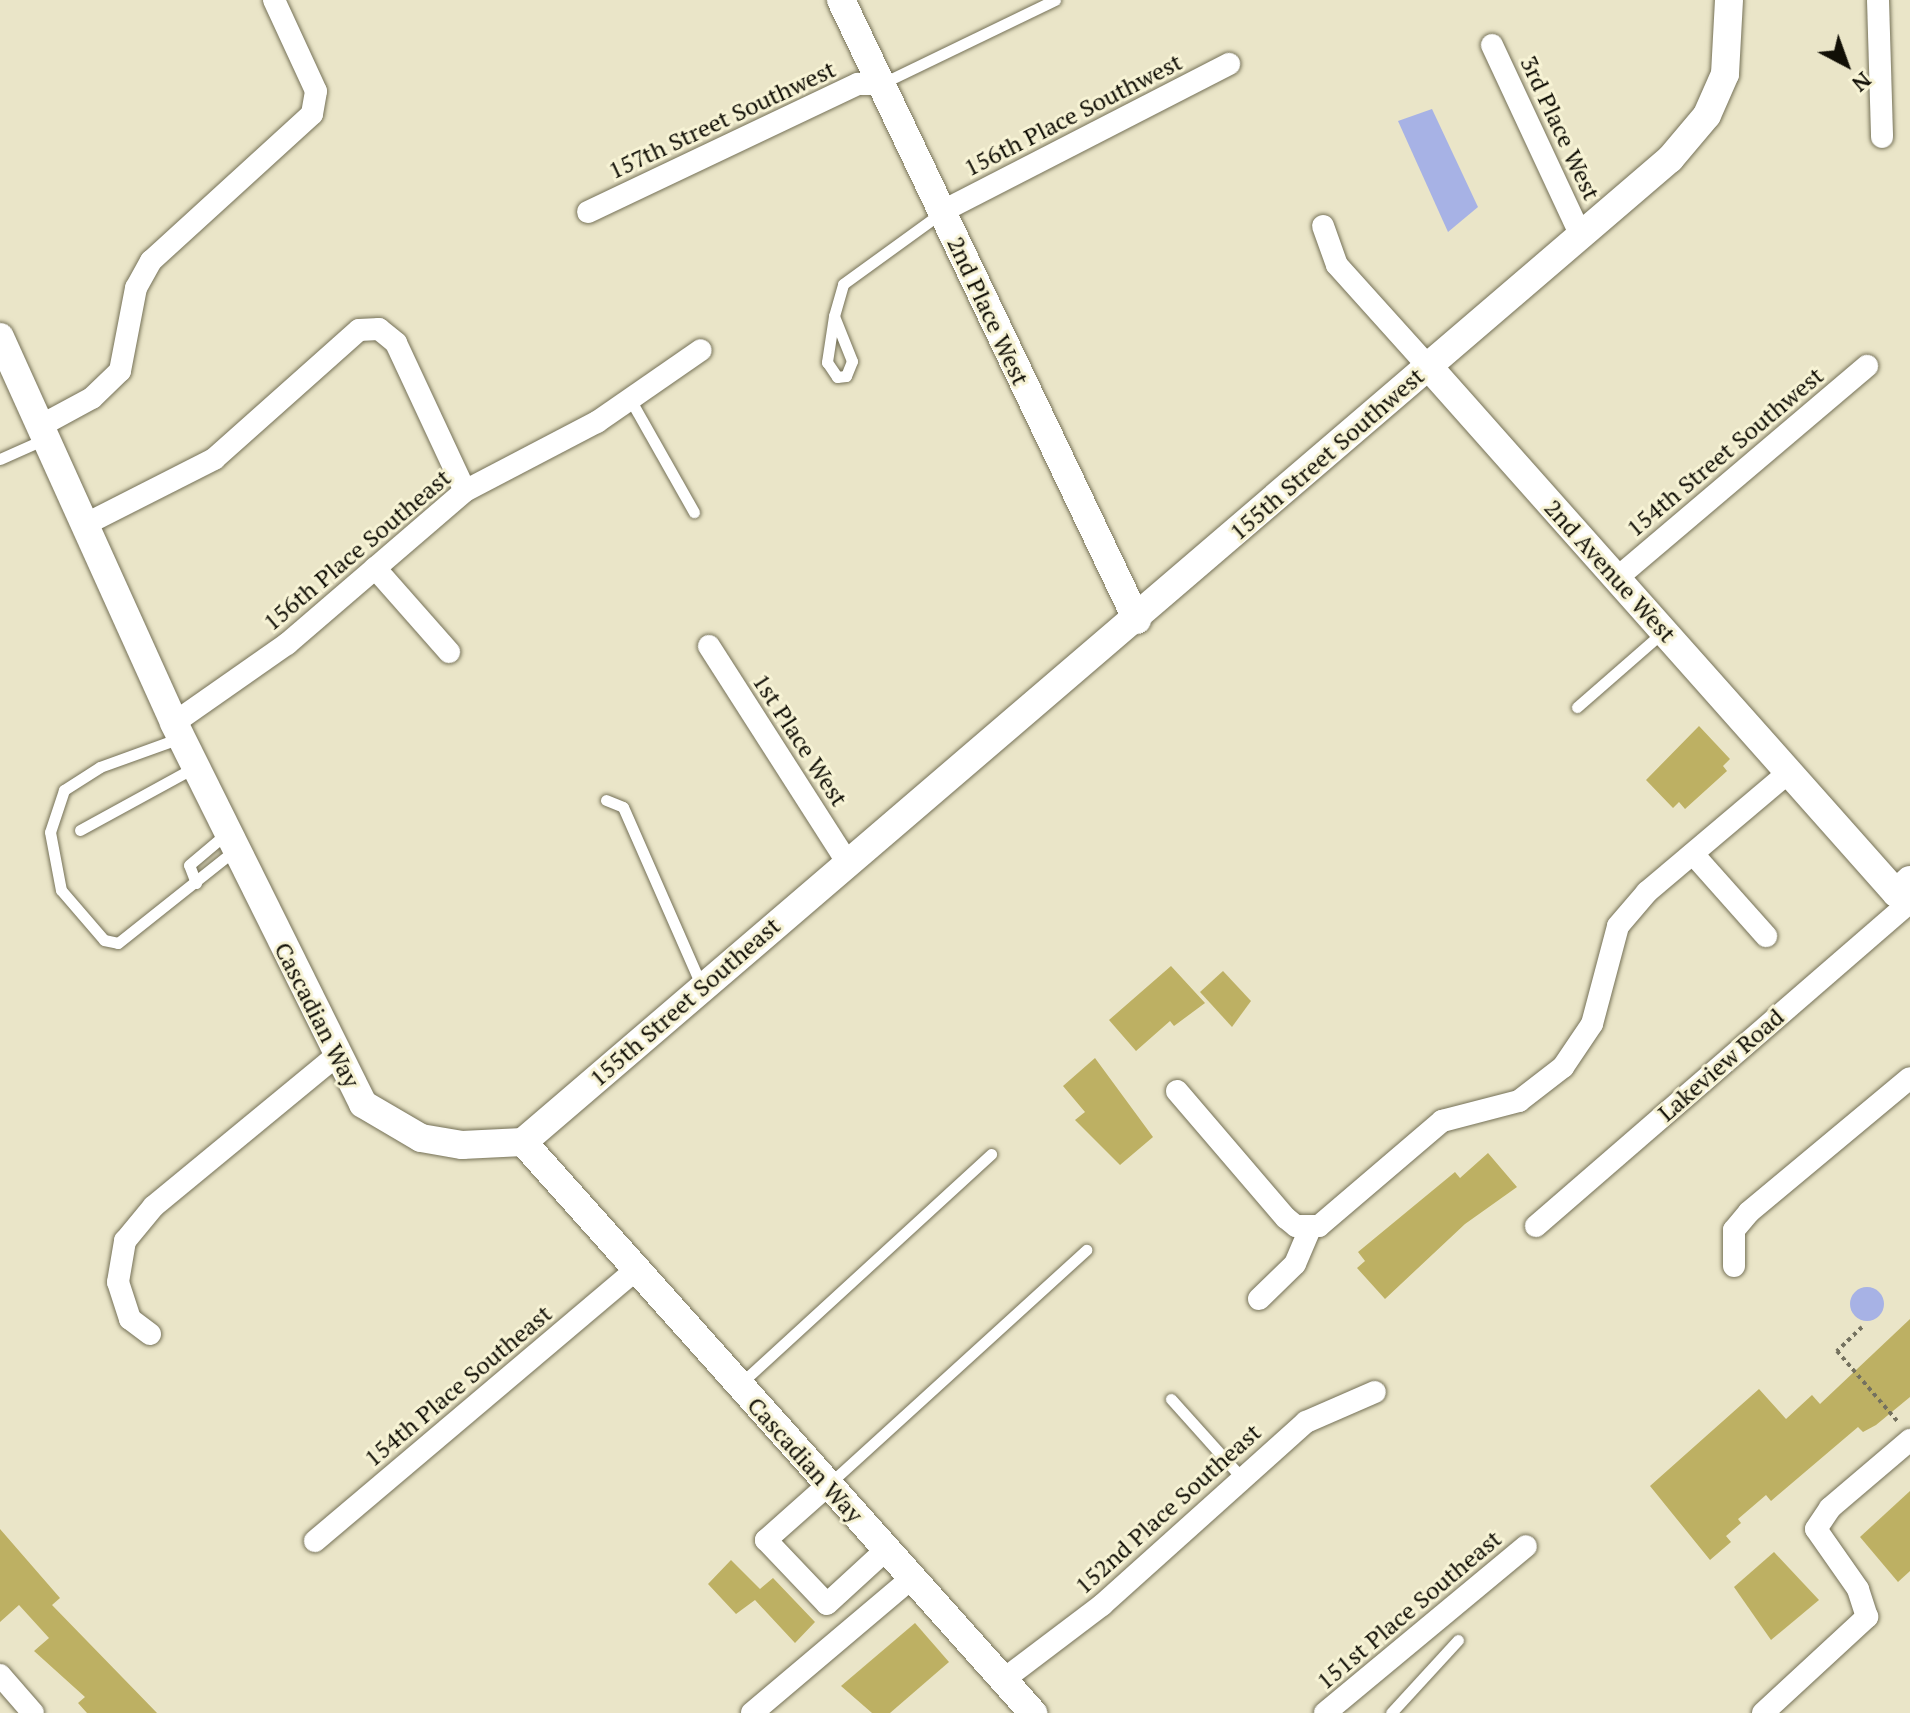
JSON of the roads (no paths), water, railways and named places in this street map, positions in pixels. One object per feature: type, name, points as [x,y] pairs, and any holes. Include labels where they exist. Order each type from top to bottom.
[{"type":"street","points":[[44,431],[114,380],[127,355],[144,269],[315,108],[316,91],[274,0]]},
{"type":"street","name":"2nd Place West","points":[[841,0],[1137,620]]},
{"type":"street","name":"155th Street Southwest","points":[[848,863],[1137,620],[1670,159],[1707,115],[1725,74],[1729,0]]},
{"type":"street","points":[[1878,0],[1882,137]]},
{"type":"street","name":"3rd Place West","points":[[1492,45],[1580,234]]},
{"type":"street","name":"156th Place Southwest","points":[[941,212],[1229,64]]},
{"type":"street","name":"157th Street Southwest","points":[[588,212],[858,84],[882,84]]},
{"type":"street","name":"2nd Avenue West","points":[[1323,226],[1337,265],[1789,772],[1905,897]]},
{"type":"street","points":[[86,524],[214,459],[359,330],[379,329],[396,343],[465,491]]},
{"type":"street","name":"Cascadian Way","points":[[0,337],[195,766],[335,1057],[363,1104],[421,1138],[462,1145],[523,1142],[635,1271],[1033,1713]]},
{"type":"street","name":"156th Place Southeast","points":[[178,730],[287,644],[465,491],[630,399],[701,350]]},
{"type":"street","name":"154th Street Southwest","points":[[1617,578],[1867,366]]},
{"type":"street","points":[[375,568],[449,652]]},
{"type":"street","name":"1st Place West","points":[[709,646],[848,863]]},
{"type":"street","points":[[1259,1299],[1295,1264],[1310,1228],[1442,1121],[1519,1101],[1563,1067],[1592,1024],[1618,926],[1693,854],[1789,772]]},
{"type":"street","points":[[1693,854],[1766,936]]},
{"type":"street","name":"155th Street Southeast","points":[[523,1142],[848,863]]},
{"type":"street","name":"Lakeview Road","points":[[1536,1226],[1905,897]]},
{"type":"street","points":[[150,1334],[130,1319],[118,1282],[125,1241],[154,1206],[335,1057]]},
{"type":"street","points":[[1734,1266],[1734,1230],[1749,1212],[1910,1078]]},
{"type":"street","points":[[1177,1091],[1286,1218],[1310,1228]]},
{"type":"street","name":"154th Place Southeast","points":[[315,1541],[635,1271]]},
{"type":"street","name":"152nd Place Southeast","points":[[1003,1680],[1102,1605],[1240,1476],[1306,1422],[1375,1392]]},
{"type":"street","points":[[1763,1713],[1856,1631],[1867,1605],[1816,1529],[1830,1508],[1910,1440]]},
{"type":"street","points":[[828,1485],[766,1540],[827,1604],[886,1550]]},
{"type":"street","name":"151st Place Southeast","points":[[1325,1713],[1526,1546]]},
{"type":"street","points":[[752,1713],[912,1578]]},
{"type":"street","points":[[0,1675],[33,1713]]},
{"type":"lane","points":[[882,84],[1055,0]]},
{"type":"lane","points":[[834,316],[852,361],[846,376],[837,377],[827,362],[834,316],[843,284],[858,270],[941,212]]},
{"type":"lane","points":[[630,399],[694,512]]},
{"type":"lane","points":[[0,459],[44,431]]},
{"type":"lane","points":[[1577,707],[1664,631]]},
{"type":"lane","points":[[178,730],[79,776],[56,802],[51,853],[61,890],[110,943],[126,940],[196,883],[231,841]]},
{"type":"lane","points":[[80,830],[195,766]]},
{"type":"lane","points":[[606,800],[623,807],[703,988]]},
{"type":"lane","points":[[196,883],[189,865],[231,841]]},
{"type":"lane","points":[[738,1385],[991,1154]]},
{"type":"lane","points":[[828,1485],[1086,1250]]},
{"type":"lane","points":[[1171,1399],[1240,1476]]},
{"type":"lane","points":[[1391,1713],[1458,1640]]}]
